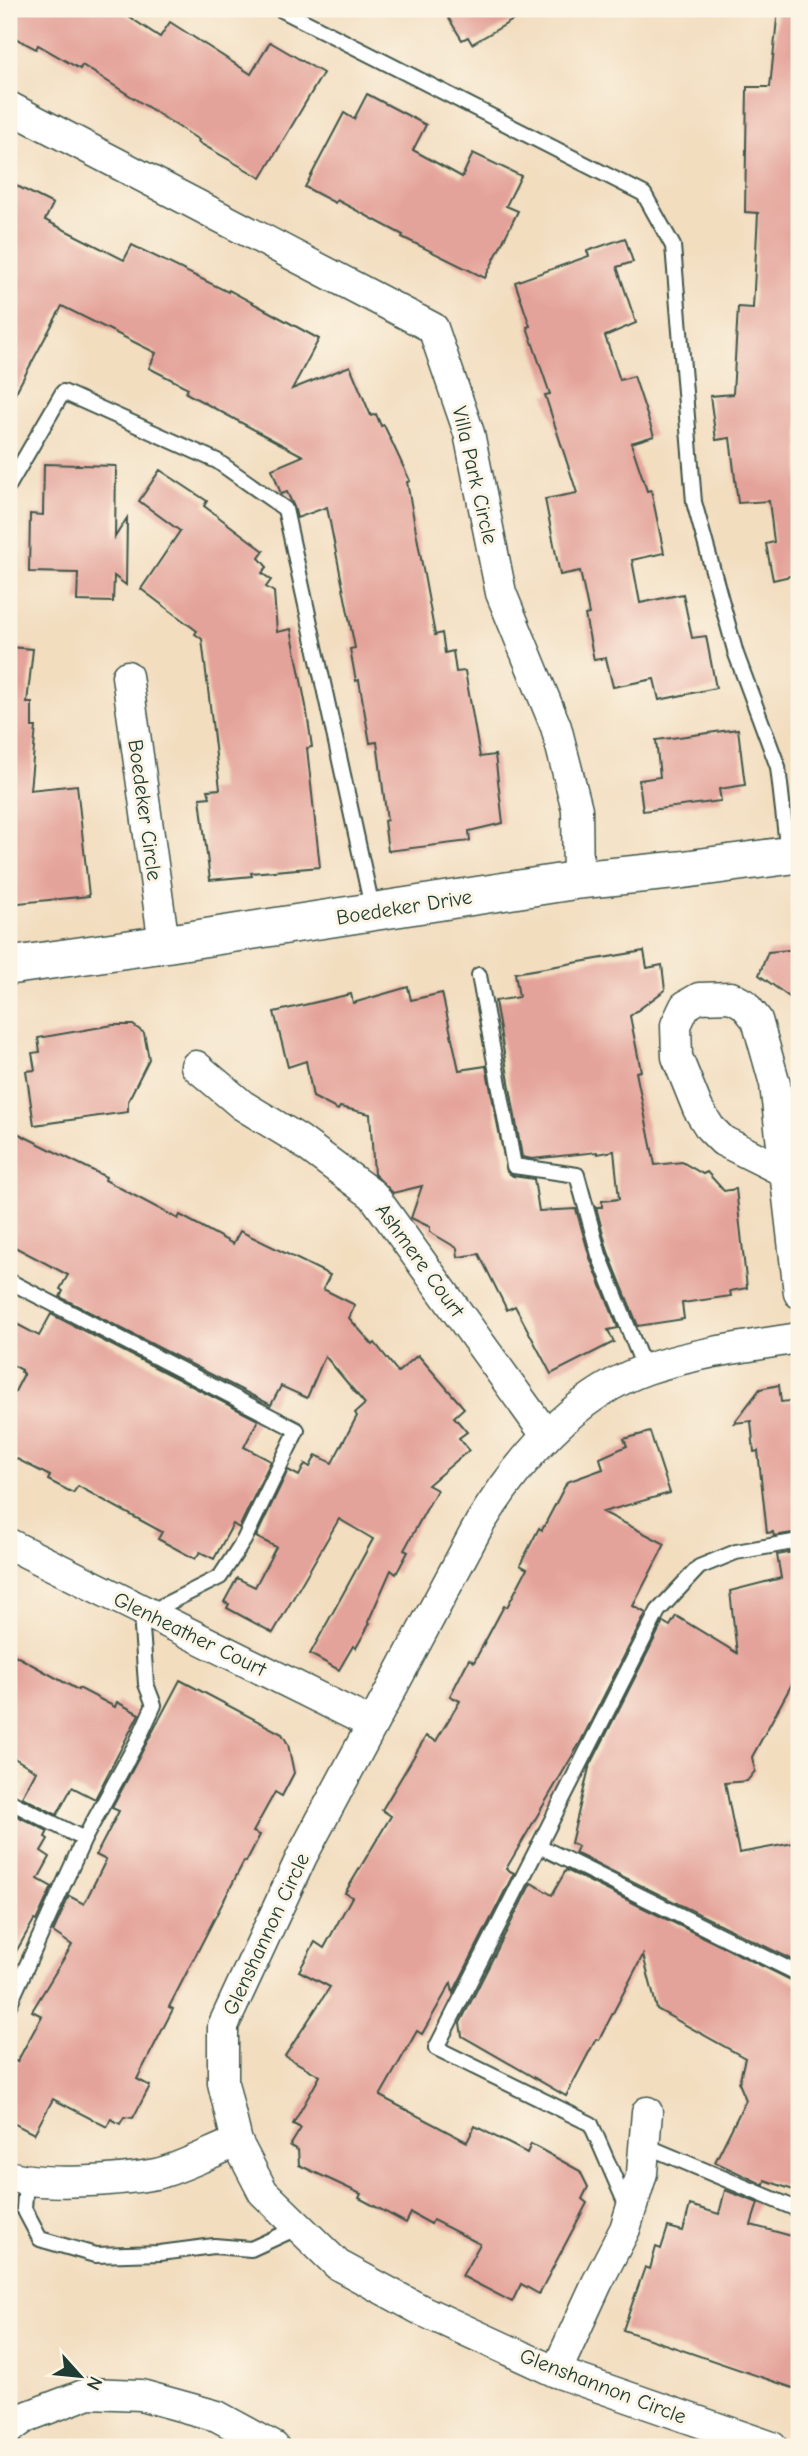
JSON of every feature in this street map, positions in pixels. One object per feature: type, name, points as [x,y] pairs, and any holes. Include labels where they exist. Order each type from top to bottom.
[{"type":"street","name":"Villa Park Circle","points":[[9,107],[433,328],[469,433],[500,593],[556,727],[577,809],[578,880]]},
{"type":"street","name":"Boedeker Circle","points":[[127,676],[164,944]]},
{"type":"street","name":"Boedeker Drive","points":[[9,966],[578,880],[680,870],[794,854]]},
{"type":"street","points":[[785,1172],[723,1141],[710,1128],[698,1109],[677,1056],[676,1025],[685,1006],[699,998],[731,997],[744,1004],[757,1020],[775,1084],[799,1293]]},
{"type":"street","name":"Ashmere Court","points":[[196,1066],[242,1105],[298,1139],[373,1195],[546,1435]]},
{"type":"street","name":"Glenshannon Circle","points":[[772,2447],[556,2372],[423,2311],[338,2265],[263,2192],[237,2142],[223,2083],[223,2026],[302,1856],[480,1523],[500,1491],[546,1435],[596,1395],[645,1370],[723,1349],[799,1338]]},
{"type":"street","name":"Glenheather Court","points":[[9,1544],[372,1724]]},
{"type":"street","points":[[556,2372],[625,2229],[642,2173],[647,2112]]},
{"type":"street","points":[[17,2179],[107,2180],[158,2174],[237,2142]]},
{"type":"street","points":[[9,2429],[26,2417],[89,2393],[141,2395],[216,2416],[274,2447]]},
{"type":"lane","points":[[280,9],[644,194],[673,246],[694,502],[736,654],[778,767],[794,854]]},
{"type":"lane","points":[[9,485],[62,393],[217,461],[285,509],[373,912]]},
{"type":"lane","points":[[480,975],[514,1166],[577,1175],[599,1255],[645,1370]]},
{"type":"lane","points":[[9,1281],[297,1430],[244,1540],[220,1577],[148,1613],[142,1628],[142,1639],[146,1684],[153,1705],[137,1742],[84,1839],[9,2005]]},
{"type":"lane","points":[[630,2213],[591,2124],[436,2048],[658,1611],[699,1567],[736,1552],[799,1541]]},
{"type":"lane","points":[[9,1801],[84,1839]]},
{"type":"lane","points":[[539,1846],[799,1974]]},
{"type":"lane","points":[[644,2146],[799,2210]]},
{"type":"lane","points":[[17,2179],[24,2209],[40,2239],[95,2255],[160,2253],[214,2246],[251,2249],[299,2227]]},
{"type":"building","points":[[15,9],[117,9],[160,37],[170,22],[251,74],[270,42],[323,73],[261,178],[198,142],[199,140],[82,65],[80,69],[38,45],[36,49],[9,35],[9,21]]},
{"type":"building","points":[[443,9],[532,9],[472,44],[468,37],[462,40]]},
{"type":"building","points":[[778,9],[799,9],[799,574],[773,580],[766,544],[774,542],[769,501],[738,503],[730,438],[716,440],[710,396],[733,394],[738,307],[753,308],[758,213],[745,212],[747,87],[770,87]]},
{"type":"building","points":[[367,94],[426,125],[413,150],[462,177],[473,153],[521,176],[506,206],[518,211],[485,278],[402,237],[403,235],[337,200],[335,203],[305,187],[344,113],[354,119]]},
{"type":"building","points":[[15,185],[53,204],[45,220],[124,260],[132,245],[228,292],[229,290],[319,339],[292,389],[350,366],[371,416],[376,414],[381,426],[384,425],[410,481],[407,482],[435,635],[442,633],[445,653],[453,651],[456,672],[465,671],[480,757],[495,755],[503,823],[469,831],[470,841],[388,851],[384,821],[387,820],[377,742],[370,743],[359,680],[356,681],[350,649],[355,648],[327,507],[297,518],[287,492],[281,494],[272,469],[303,456],[186,393],[188,388],[149,368],[156,353],[62,306],[9,405],[9,198]]},
{"type":"building","points":[[625,238],[633,262],[617,267],[636,323],[605,336],[620,380],[634,376],[654,436],[631,443],[647,491],[651,490],[664,553],[632,560],[640,603],[683,594],[692,638],[706,636],[716,688],[659,700],[654,679],[613,687],[606,658],[594,660],[585,615],[589,614],[580,571],[560,575],[545,499],[577,493],[545,395],[550,394],[515,282],[589,256],[587,251]]},
{"type":"building","points":[[44,464],[116,466],[115,537],[127,518],[126,585],[114,576],[113,602],[77,601],[78,573],[29,572],[30,514],[43,515]]},
{"type":"building","points":[[160,470],[207,501],[204,506],[264,551],[259,558],[267,567],[262,573],[271,580],[266,587],[274,592],[277,632],[291,629],[306,706],[312,747],[307,748],[320,867],[251,873],[252,876],[210,880],[200,798],[210,797],[208,790],[220,789],[202,639],[195,634],[197,631],[141,589],[180,531],[139,501]]},
{"type":"building","points":[[9,647],[33,649],[27,703],[32,703],[32,727],[36,727],[30,790],[77,785],[89,896],[9,904]]},
{"type":"building","points":[[738,729],[745,785],[719,789],[721,801],[643,811],[639,780],[660,777],[656,740]]},
{"type":"building","points":[[799,949],[799,1004],[759,975],[768,952]]},
{"type":"building","points":[[644,951],[647,968],[662,965],[665,990],[630,1016],[641,1071],[636,1072],[655,1165],[682,1162],[703,1174],[707,1172],[724,1191],[736,1189],[747,1288],[730,1291],[731,1296],[682,1303],[684,1319],[638,1326],[608,1252],[596,1207],[602,1207],[602,1201],[619,1199],[614,1151],[532,1159],[522,1157],[495,1001],[519,997],[515,973]]},
{"type":"building","points":[[408,987],[411,1000],[442,993],[459,1070],[486,1066],[507,1172],[513,1176],[534,1179],[539,1211],[576,1209],[590,1258],[618,1328],[608,1330],[614,1342],[551,1374],[515,1306],[507,1310],[479,1254],[458,1257],[457,1248],[430,1232],[430,1227],[411,1218],[422,1186],[393,1193],[374,1174],[370,1114],[340,1107],[338,1110],[313,1097],[306,1061],[288,1067],[274,1012],[351,994],[353,1003]]},
{"type":"building","points":[[113,1025],[133,1025],[144,1033],[149,1059],[128,1101],[128,1112],[34,1125],[26,1071],[35,1070],[32,1053],[40,1052],[38,1038]]},
{"type":"building","points":[[9,1129],[106,1177],[105,1180],[178,1219],[180,1215],[233,1244],[240,1231],[330,1275],[323,1289],[355,1305],[349,1318],[373,1345],[375,1343],[398,1372],[418,1355],[464,1408],[454,1417],[467,1432],[459,1438],[469,1450],[428,1485],[437,1490],[404,1550],[408,1552],[396,1574],[391,1570],[368,1622],[370,1623],[339,1670],[310,1654],[373,1539],[339,1519],[273,1633],[227,1608],[229,1604],[224,1602],[237,1578],[255,1587],[276,1547],[256,1537],[288,1470],[299,1476],[305,1464],[310,1467],[316,1455],[332,1463],[357,1416],[355,1413],[365,1404],[325,1356],[307,1398],[281,1386],[271,1405],[60,1297],[63,1291],[60,1289],[68,1275],[9,1244]]},
{"type":"building","points":[[51,1314],[258,1420],[244,1447],[271,1461],[239,1528],[233,1524],[214,1559],[200,1552],[195,1559],[158,1539],[162,1532],[78,1486],[73,1493],[48,1480],[50,1476],[9,1455],[9,1403],[24,1374],[9,1363],[9,1320],[39,1336]]},
{"type":"building","points":[[779,1385],[781,1402],[799,1400],[799,1532],[774,1536],[773,1532],[767,1533],[758,1451],[754,1452],[751,1421],[734,1423],[760,1389]]},
{"type":"building","points":[[650,1432],[670,1493],[603,1512],[665,1544],[633,1606],[646,1613],[581,1741],[506,1869],[514,1873],[453,1993],[451,1983],[422,2034],[417,2031],[380,2096],[467,2142],[475,2126],[527,2153],[531,2144],[580,2171],[588,2187],[582,2199],[587,2203],[539,2294],[521,2284],[512,2302],[462,2276],[480,2244],[433,2220],[431,2224],[411,2213],[406,2223],[359,2198],[361,2194],[299,2165],[298,2150],[290,2146],[301,2128],[293,2124],[320,2076],[285,2056],[330,1987],[299,1971],[315,1942],[324,1948],[352,1897],[345,1893],[391,1816],[382,1810],[426,1736],[436,1741],[460,1701],[450,1696],[469,1659],[474,1662],[504,1606],[507,1607],[527,1569],[520,1565],[539,1528],[542,1530],[567,1482],[603,1469],[600,1458],[627,1446],[624,1439]]},
{"type":"building","points":[[799,1551],[799,1671],[752,1757],[755,1771],[747,1781],[725,1783],[739,1853],[799,1842],[799,1963],[575,1853],[578,1847],[571,1843],[589,1768],[663,1622],[670,1626],[676,1616],[737,1653],[730,1591],[781,1578],[777,1555]]},
{"type":"building","points":[[9,1652],[78,1690],[79,1688],[115,1707],[117,1702],[139,1714],[95,1799],[72,1787],[57,1815],[22,1797],[36,1771],[9,1755]]},
{"type":"building","points":[[180,1680],[282,1734],[288,1744],[294,1773],[282,1796],[275,1792],[253,1832],[260,1835],[169,2007],[173,2009],[137,2079],[150,2086],[133,2118],[124,2117],[120,2124],[111,2119],[107,2127],[53,2099],[34,2134],[9,2121],[9,2057],[17,2062],[42,2016],[32,2011],[72,1945],[53,1932],[69,1896],[84,1904],[106,1860],[96,1855],[119,1811],[112,1808]]},
{"type":"building","points":[[13,1814],[48,1831],[45,1837],[48,1839],[41,1851],[50,1857],[38,1879],[52,1887],[36,1921],[34,1920],[9,1964],[9,1822]]},
{"type":"building","points":[[566,1870],[799,1984],[799,2192],[765,2180],[764,2185],[715,2162],[746,2100],[739,2083],[745,2058],[657,2009],[643,1955],[599,2040],[596,2039],[566,2096],[462,2036],[460,2023],[531,1883],[552,1895]]},
{"type":"building","points":[[725,2190],[758,2203],[751,2225],[799,2238],[799,2390],[623,2330],[645,2267],[650,2269],[656,2247],[661,2249],[668,2227],[683,2231],[690,2205],[719,2214]]}]
